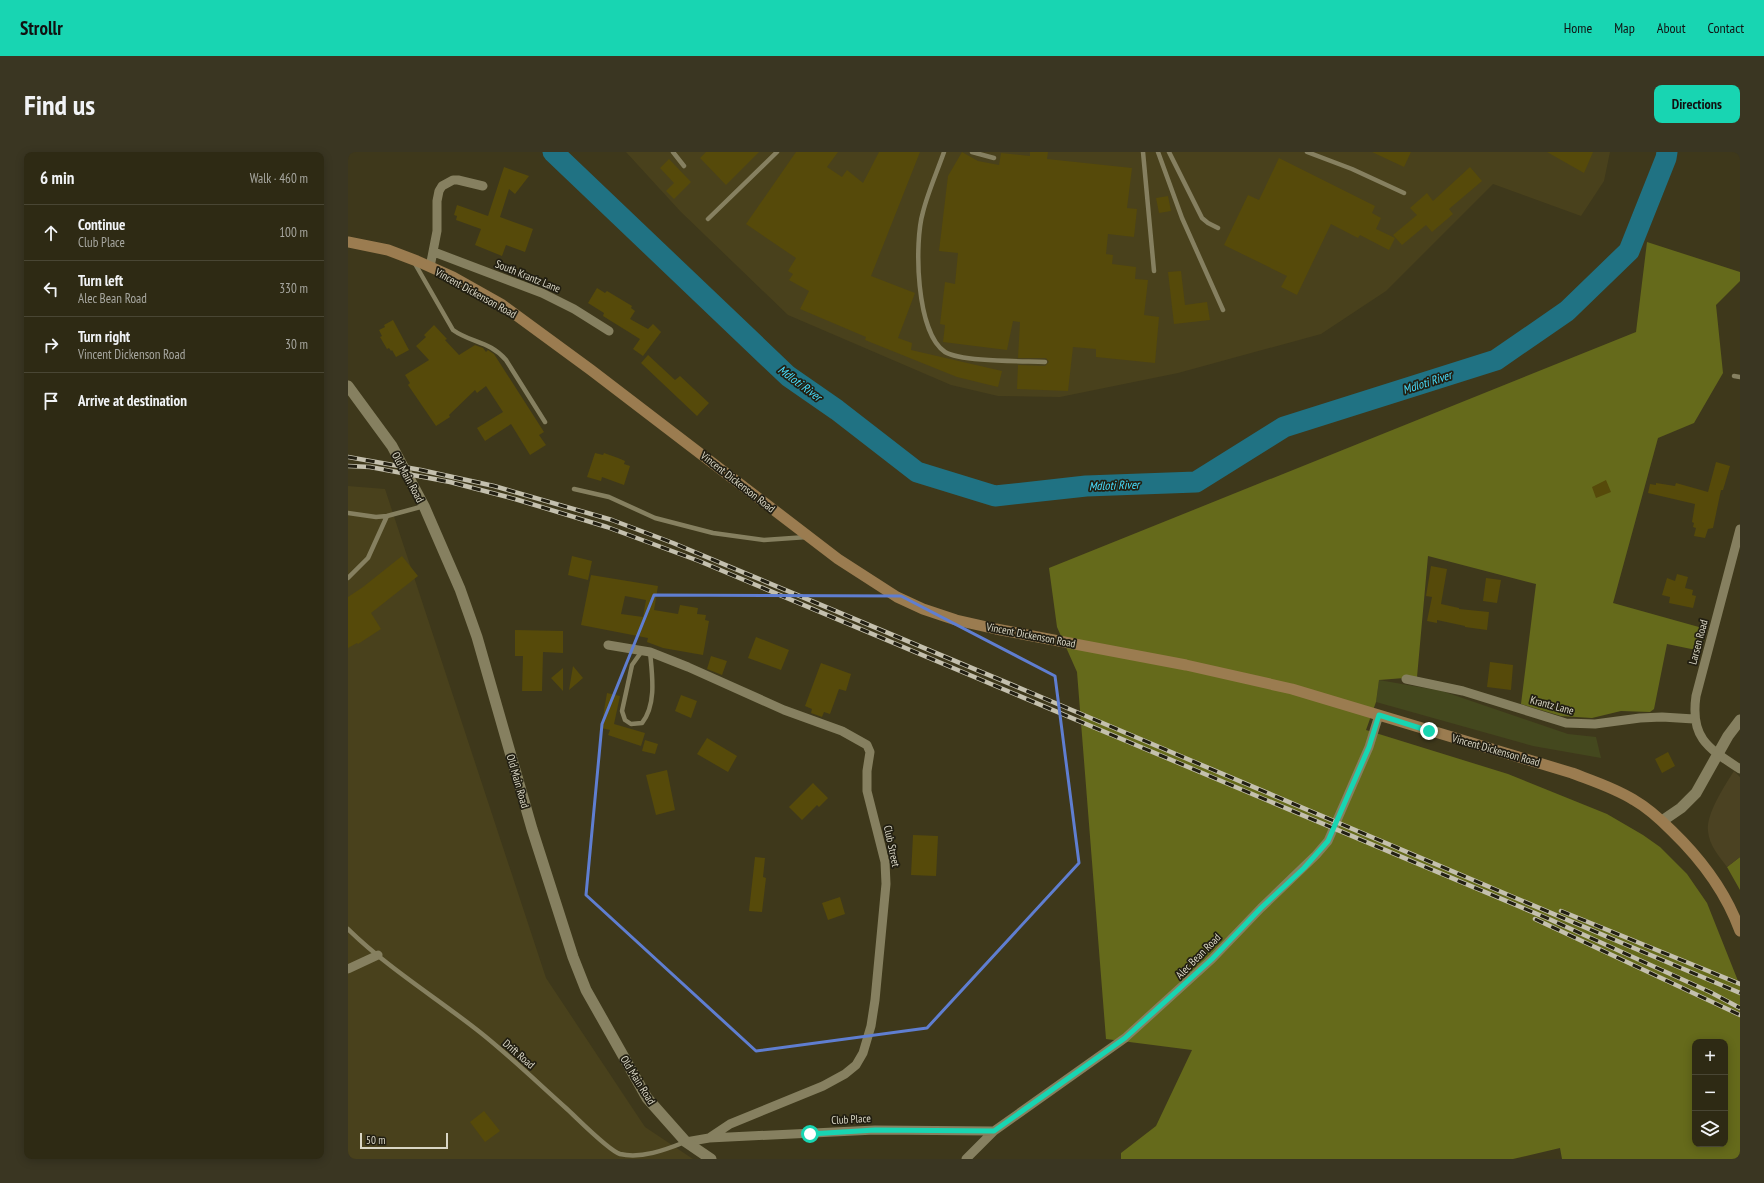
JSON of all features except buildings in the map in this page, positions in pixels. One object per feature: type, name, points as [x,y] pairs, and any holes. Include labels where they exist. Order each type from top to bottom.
[{"type":"main road","name":"Vincent Dickenson Road","points":[[348,242],[388,250],[412,259],[454,277],[501,304],[538,330],[808,536],[862,575],[897,597],[923,609],[956,620],[1245,677],[1292,688],[1572,773],[1634,800],[1662,821],[1690,848],[1706,867],[1720,888],[1740,931]]},
{"type":"street","points":[[430,267],[437,231],[437,201],[439,191],[442,186],[452,180],[458,180],[484,186]]},
{"type":"street","name":"South Krantz Lane","points":[[434,252],[542,293],[574,309],[609,331]]},
{"type":"street","name":"Old Main Road","points":[[348,386],[392,446],[424,506],[460,589],[475,630],[532,829],[572,957],[586,990],[647,1098],[686,1142],[711,1159]]},
{"type":"street","name":"Larsen Road","points":[[1740,529],[1736,561],[1696,696],[1694,719],[1701,737],[1718,754],[1740,769]]},
{"type":"street","name":"Club Street","points":[[608,645],[646,651],[725,683],[784,710],[842,731],[868,745],[870,752],[867,771],[867,790],[885,862],[886,884],[875,1000],[871,1026],[863,1053],[856,1065],[845,1074],[823,1086],[730,1124],[709,1138]]},
{"type":"street","name":"Krantz Lane","points":[[1406,679],[1463,691],[1534,714],[1571,724],[1595,724],[1640,718],[1662,717],[1694,719]]},
{"type":"street","name":"Alec Bean Road","points":[[966,1159],[994,1131],[1125,1038],[1212,959],[1261,908],[1316,855],[1328,841],[1369,747],[1379,715]]},
{"type":"street","points":[[1662,821],[1681,808],[1696,793],[1718,754],[1740,720]]},
{"type":"street","points":[[348,969],[378,955]]},
{"type":"street","name":"Club Place","points":[[686,1142],[709,1138],[875,1130],[994,1131]]},
{"type":"lane","points":[[673,152],[684,166]]},
{"type":"lane","points":[[708,219],[777,152]]},
{"type":"lane","points":[[944,152],[922,213],[918,255],[922,308],[930,334],[945,352],[952,355],[972,358],[1045,362]]},
{"type":"lane","points":[[972,152],[994,158]]},
{"type":"lane","points":[[1143,152],[1154,271]]},
{"type":"lane","points":[[1158,152],[1182,218],[1224,310]]},
{"type":"lane","points":[[1170,152],[1202,218],[1208,224],[1218,228]]},
{"type":"lane","points":[[1307,152],[1352,169],[1404,193]]},
{"type":"lane","points":[[412,259],[453,330],[460,335],[486,344],[498,351],[506,360],[545,422]]},
{"type":"lane","points":[[1734,376],[1740,377]]},
{"type":"lane","points":[[574,489],[609,496],[655,518],[713,533],[764,540],[808,536]]},
{"type":"lane","points":[[348,513],[376,517],[387,516],[424,506]]},
{"type":"lane","points":[[348,578],[368,558],[387,516]]},
{"type":"lane","points":[[646,651],[653,684],[648,713],[642,723],[631,724],[625,720],[622,711],[632,666],[646,651]]},
{"type":"lane","name":"Drift Road","points":[[348,929],[421,989],[481,1033],[598,1137],[619,1153],[636,1156],[649,1154],[686,1142]]},
{"type":"lane","points":[[619,1153],[619,1159]]},
{"type":"highlighted area","points":[[654,595],[901,596],[1055,676],[1079,863],[927,1028],[756,1051],[586,895],[602,724]]},
{"type":"shaded area","points":[[626,152],[1610,152],[1604,181],[1581,216],[1493,184],[1386,291],[1321,334],[1178,373],[1060,397],[998,396],[951,385],[788,315],[680,211]]},
{"type":"shaded area","points":[[348,486],[385,489],[546,978],[645,1127],[693,1159],[348,1159]]},
{"type":"green space","points":[[1647,242],[1740,272],[1740,281],[1716,305],[1723,373],[1694,423],[1658,438],[1613,603],[1706,629],[1701,651],[1667,644],[1654,709],[1650,712],[1621,711],[1592,718],[1561,716],[1521,704],[1536,584],[1428,556],[1417,677],[1379,680],[1376,702],[1366,730],[1508,774],[1607,814],[1643,835],[1660,847],[1687,874],[1707,903],[1740,986],[1740,1159],[1562,1159],[1560,1148],[1513,1159],[1121,1159],[1121,1153],[1156,1126],[1192,1050],[1106,1039],[1077,672],[1057,627],[1049,568],[1636,332]]},
{"type":"green space","points":[[1379,680],[1442,691],[1568,734],[1596,737],[1601,758],[1533,746],[1376,702]]},
{"type":"green space","points":[[1740,857],[1740,890],[1727,867]]},
{"type":"sand","points":[[1734,771],[1740,777],[1740,857],[1727,867],[1710,841],[1708,824],[1713,808]]},
{"type":"waterway","name":"Mdloti River","points":[[553,152],[788,376],[837,410],[917,472],[995,496],[1086,486],[1196,482],[1284,427],[1496,360],[1567,311],[1629,251],[1666,158],[1667,152]]},
{"type":"railway","points":[[348,457],[421,470],[494,486],[612,520],[673,543],[1740,993]]},
{"type":"railway","points":[[348,466],[370,467],[450,482],[515,499],[607,527],[699,561],[1549,919],[1710,992],[1740,1008]]},
{"type":"railway","points":[[1561,911],[1740,984]]},
{"type":"railway","points":[[1535,919],[1740,1015]]},
{"type":"route","points":[[810,1134],[875,1130],[994,1131],[1125,1038],[1212,959],[1261,908],[1304,868],[1328,841],[1369,747],[1379,715],[1429,731]]}]
